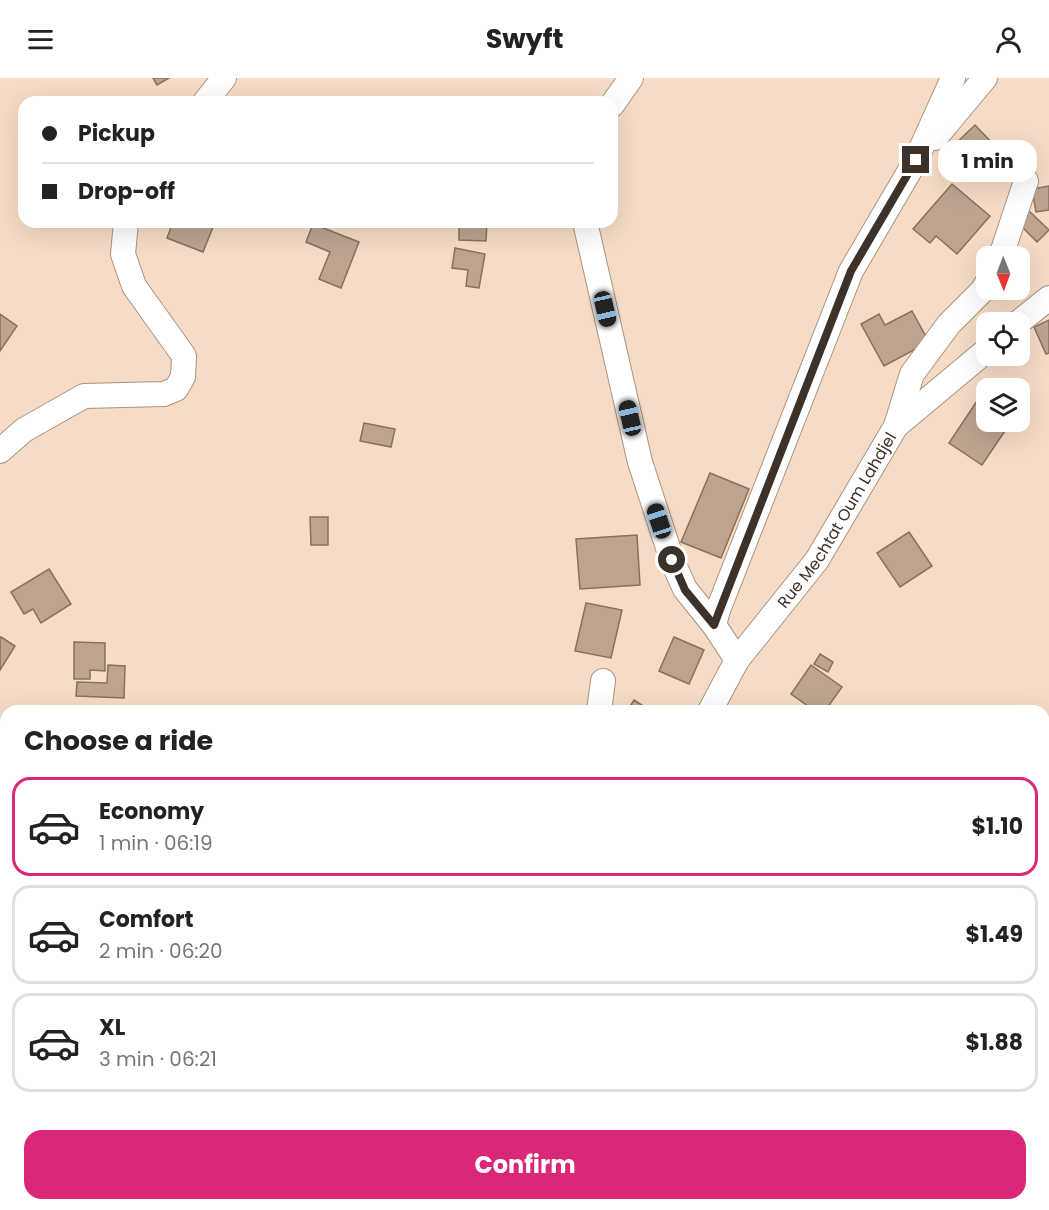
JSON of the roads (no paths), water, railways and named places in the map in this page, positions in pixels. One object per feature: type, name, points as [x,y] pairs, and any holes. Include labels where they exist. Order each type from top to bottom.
[{"type":"street","points":[[210,96],[224,78]]},
{"type":"street","points":[[618,96],[631,78]]},
{"type":"street","points":[[714,625],[851,271],[916,160],[953,78]]},
{"type":"street","points":[[916,160],[986,78]]},
{"type":"street","points":[[1004,246],[1026,181]]},
{"type":"street","points":[[0,451],[24,430],[84,396],[164,394],[177,389],[183,377],[184,356],[134,286],[123,254],[125,228]]},
{"type":"street","points":[[586,228],[643,473],[672,560],[685,590],[714,625],[737,660]]},
{"type":"street","points":[[896,426],[912,374],[949,324],[976,297]]},
{"type":"street","points":[[1030,313],[1049,298]]},
{"type":"street","name":"Rue Mechtat Oum Lahdjel","points":[[713,705],[737,660],[817,560],[896,426],[976,359]]},
{"type":"street","points":[[600,705],[603,681]]}]
